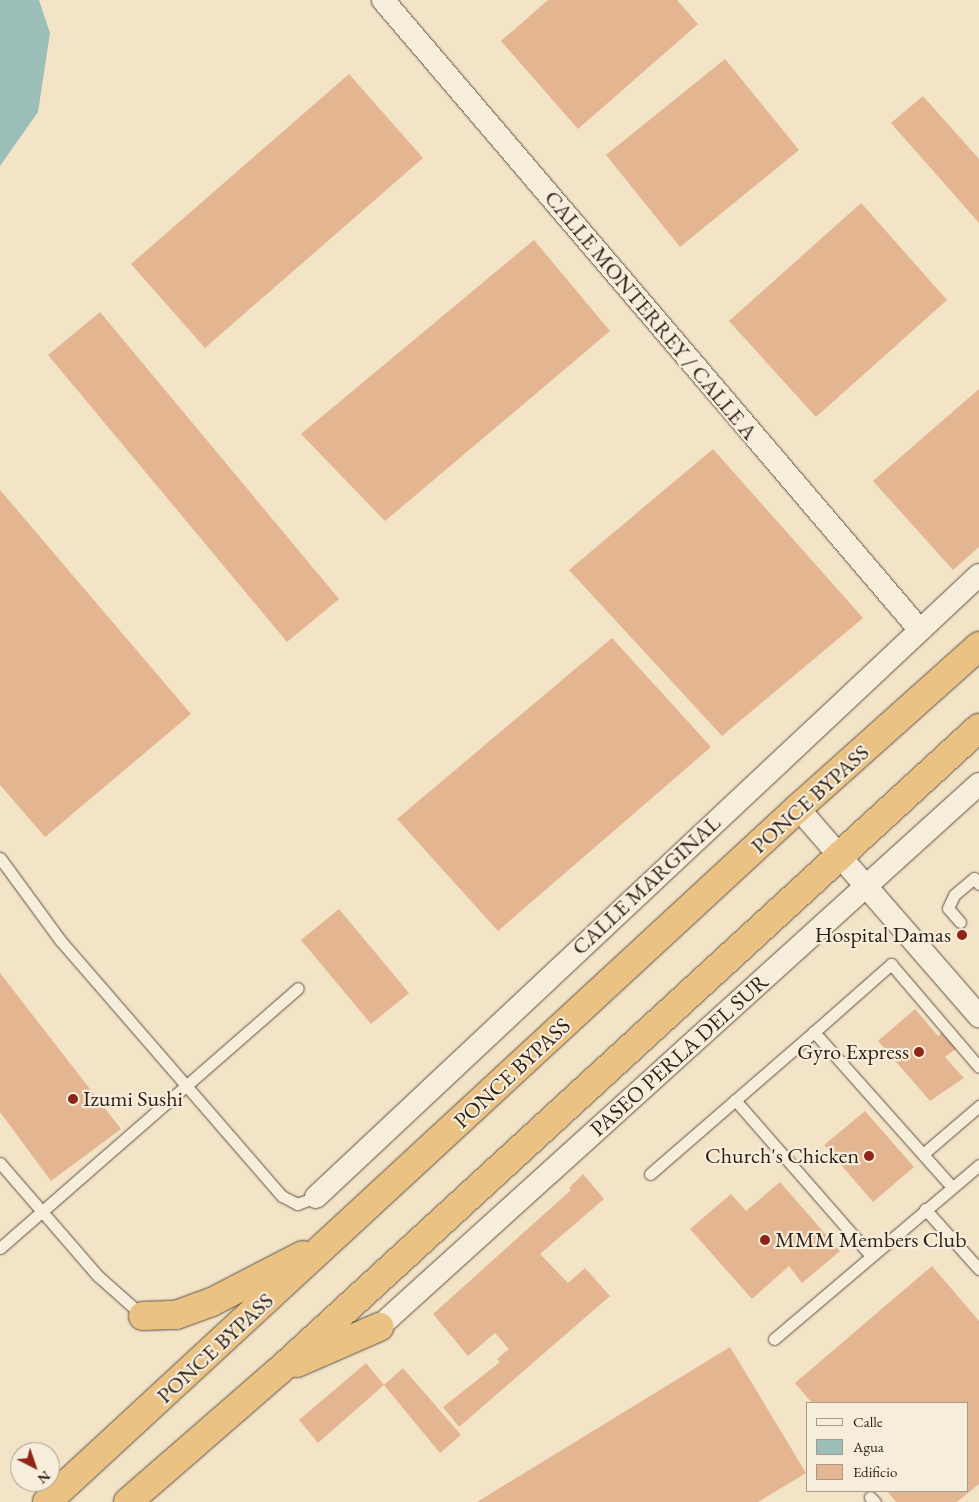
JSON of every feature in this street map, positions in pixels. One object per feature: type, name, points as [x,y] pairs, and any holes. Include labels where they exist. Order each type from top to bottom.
[{"type":"highway","name":"PONCE BYPASS","points":[[45,1500],[333,1239],[798,808],[979,646]]},
{"type":"highway","points":[[128,1502],[280,1370],[979,728]]},
{"type":"highway","points":[[143,1316],[176,1315],[212,1302],[333,1239]]},
{"type":"highway","points":[[280,1370],[379,1327]]},
{"type":"street","name":"CALLE MONTERREY / CALLE A","points":[[383,0],[920,630]]},
{"type":"street","name":"CALLE MARGINAL","points":[[316,1197],[979,575]]},
{"type":"street","name":"PASEO PERLA DEL SUR","points":[[379,1327],[979,784]]},
{"type":"street","points":[[798,808],[979,1016]]},
{"type":"lane","points":[[0,858],[60,940],[282,1196],[297,1204],[316,1197]]},
{"type":"lane","points":[[0,879],[11,873]]},
{"type":"lane","points":[[960,922],[948,908],[954,895],[974,878],[979,884]]},
{"type":"lane","points":[[650,1174],[891,964],[979,1066]]},
{"type":"lane","points":[[0,1248],[43,1213],[298,988]]},
{"type":"lane","points":[[814,1032],[952,1187]]},
{"type":"lane","points":[[735,1100],[871,1256]]},
{"type":"lane","points":[[923,1154],[979,1106]]},
{"type":"lane","points":[[0,1163],[98,1276],[143,1316]]},
{"type":"lane","points":[[774,1339],[979,1165]]},
{"type":"lane","points":[[925,1209],[979,1269]]},
{"type":"water","points":[[0,0],[39,0],[50,33],[38,112],[0,166]]},
{"type":"building","points":[[548,0],[677,0],[698,24],[578,129],[501,41]]},
{"type":"building","points":[[725,59],[799,150],[680,247],[606,155]]},
{"type":"building","points":[[349,74],[423,158],[205,348],[131,264]]},
{"type":"building","points":[[923,96],[979,159],[979,223],[891,123]]},
{"type":"building","points":[[861,203],[947,300],[816,417],[729,321]]},
{"type":"building","points":[[534,240],[610,331],[385,521],[301,434]]},
{"type":"building","points":[[100,312],[339,599],[287,642],[48,355]]},
{"type":"building","points":[[979,389],[979,547],[953,570],[873,481]]},
{"type":"building","points":[[713,449],[863,618],[722,736],[569,570]]},
{"type":"building","points":[[0,490],[191,714],[45,837],[0,785]]},
{"type":"building","points":[[612,638],[711,747],[498,931],[397,819]]},
{"type":"building","points":[[339,909],[409,993],[371,1024],[301,940]]},
{"type":"building","points":[[0,973],[121,1129],[51,1181],[0,1112]]},
{"type":"building","name":"Gyro Express","points":[[915,1009],[938,1036],[943,1031],[957,1048],[945,1057],[964,1078],[930,1101],[878,1041]]},
{"type":"building","name":"Church's Chicken","points":[[865,1111],[914,1167],[873,1202],[824,1145]]},
{"type":"building","points":[[583,1174],[604,1199],[540,1254],[568,1283],[585,1268],[610,1296],[459,1427],[443,1407],[500,1362],[497,1359],[509,1349],[495,1333],[468,1356],[433,1314],[571,1190],[569,1188]]},
{"type":"building","name":"MMM Members Club","points":[[780,1182],[840,1251],[802,1283],[789,1266],[752,1299],[690,1229],[731,1194],[746,1211]]},
{"type":"building","points":[[932,1266],[979,1321],[979,1484],[957,1502],[896,1502],[888,1492],[969,1492],[969,1402],[811,1402],[795,1383]]},
{"type":"building","points":[[730,1347],[806,1473],[758,1502],[477,1502]]},
{"type":"building","points":[[366,1363],[384,1385],[318,1443],[299,1420]]},
{"type":"building","points":[[403,1368],[461,1435],[440,1453],[384,1385]]},
{"type":"place","name":"Hospital Damas","points":[[962,935]]},
{"type":"place","name":"Gyro Express","points":[[919,1052]]},
{"type":"place","name":"Izumi Sushi","points":[[73,1099]]},
{"type":"place","name":"Church's Chicken","points":[[869,1156]]},
{"type":"place","name":"MMM Members Club","points":[[765,1240]]}]
